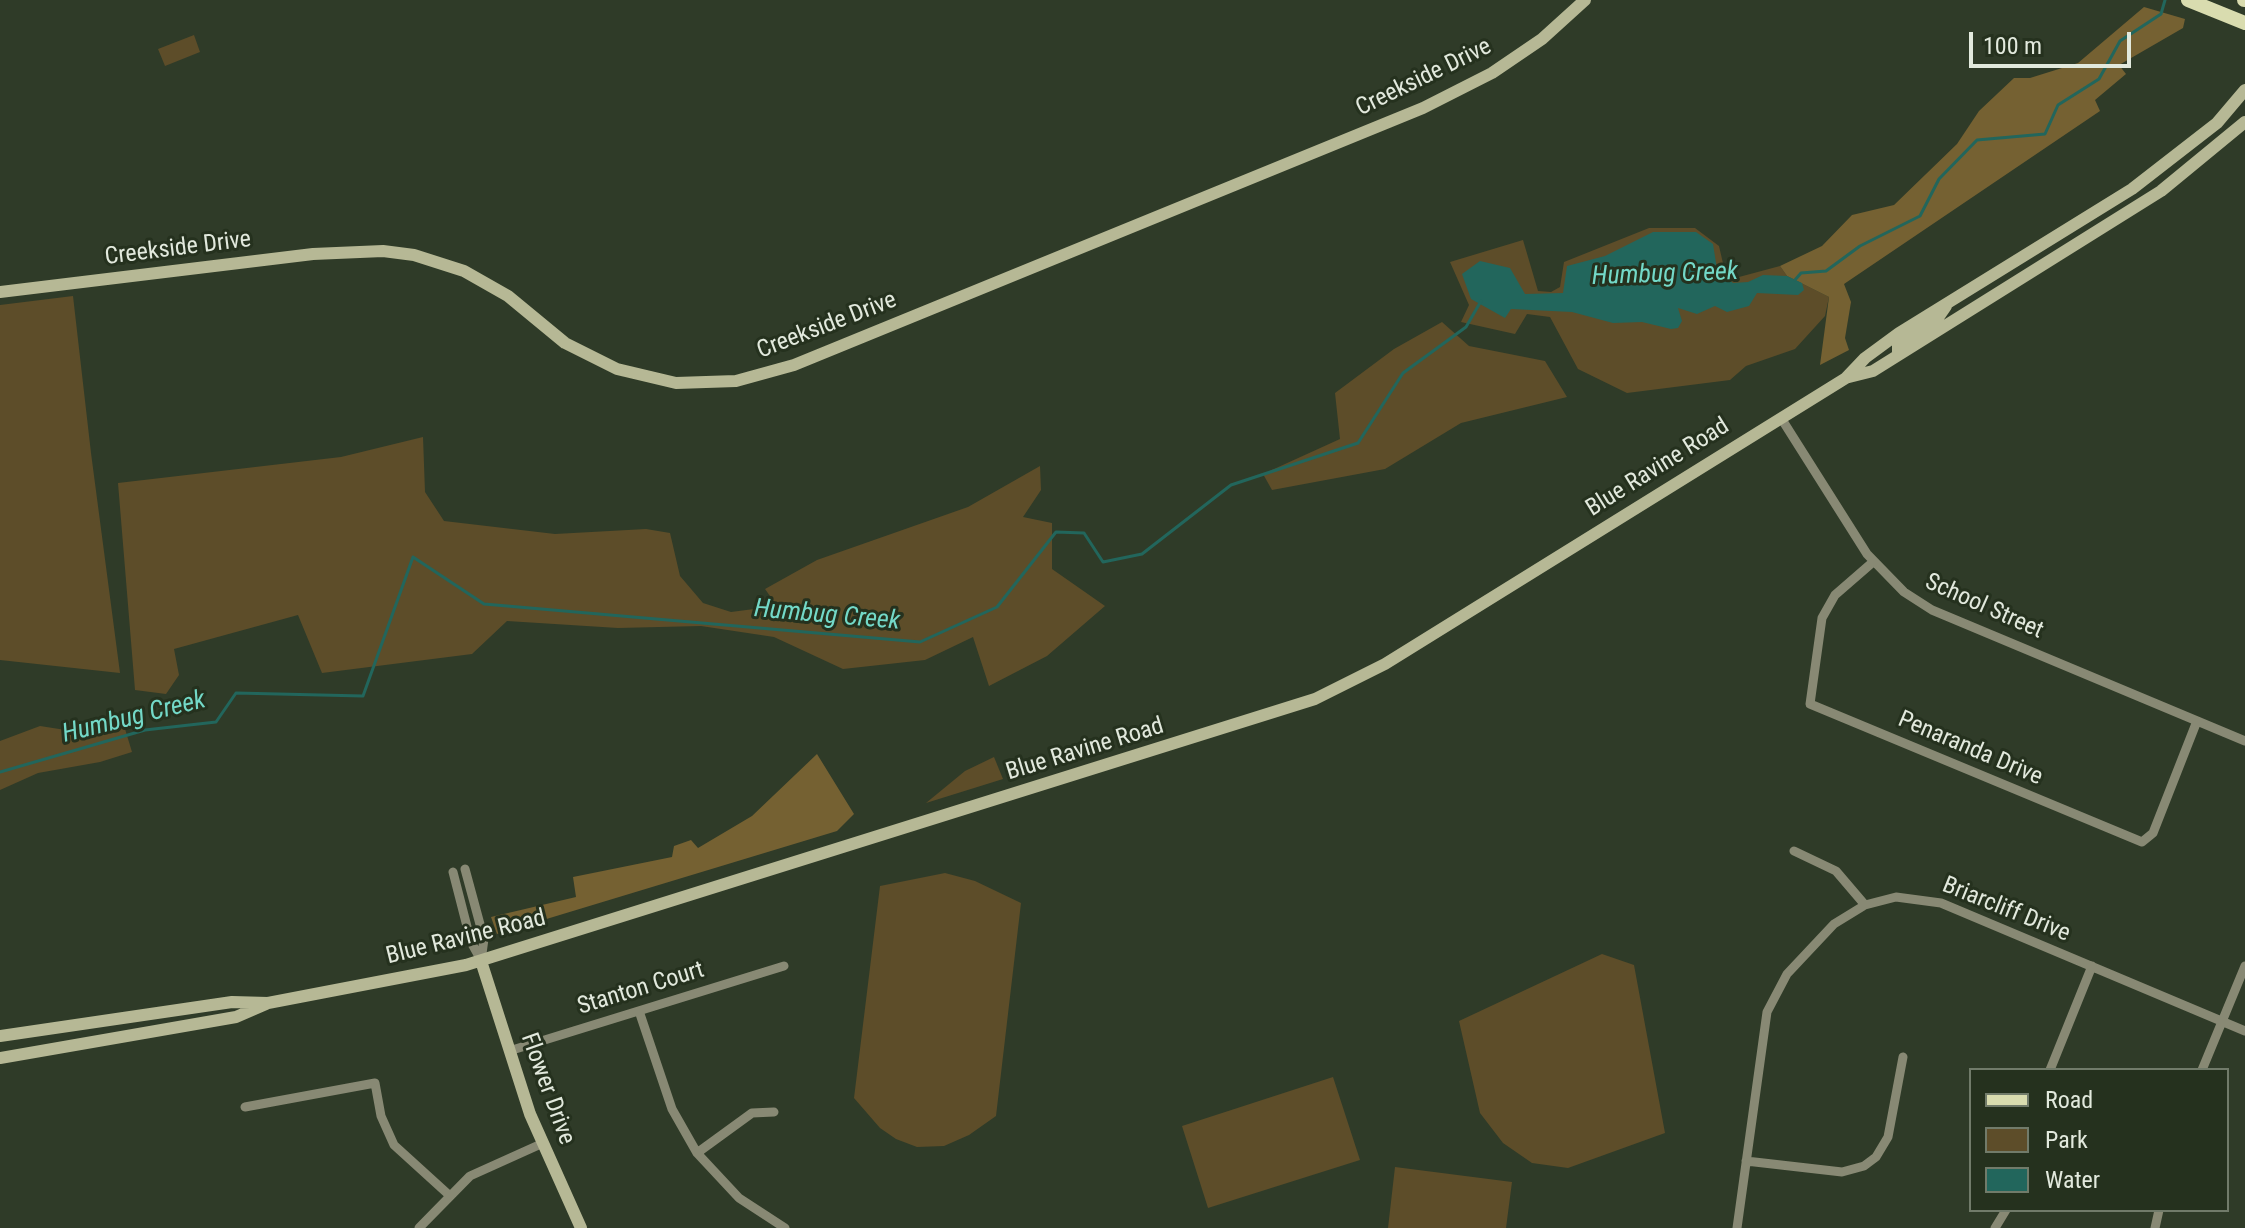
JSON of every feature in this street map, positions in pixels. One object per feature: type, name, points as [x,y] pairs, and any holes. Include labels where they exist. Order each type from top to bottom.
[{"type":"main road","name":"Creekside Drive","points":[[0,292],[313,254],[399,253],[439,261],[486,282],[565,343],[617,369],[676,383],[736,381],[794,365],[1423,108],[1504,65],[1542,39],[1585,0]]},
{"type":"main road","points":[[2188,0],[2245,23]]},
{"type":"main road","name":"Blue Ravine Road","points":[[0,1058],[236,1017],[268,1003],[481,961],[1315,699],[1385,664],[1846,378],[1888,341],[2092,215],[2156,170],[2217,123],[2245,90]]},
{"type":"main road","name":"Blue Ravine Road","points":[[1846,378],[1873,371],[2121,215],[2190,170],[2245,122]]},
{"type":"main road","points":[[2121,215],[2127,203],[2149,189],[2156,177],[2156,170]]},
{"type":"main road","points":[[1898,355],[1898,346],[1937,319],[1947,304]]},
{"type":"main road","name":"Flower Drive","points":[[481,961],[541,1144],[581,1228]]},
{"type":"main road","name":"Blue Ravine Road","points":[[0,1036],[232,1002],[268,1003]]},
{"type":"street","name":"School Street","points":[[1781,418],[1873,562],[1904,592],[1932,610],[2245,741]]},
{"type":"street","name":"Penaranda Drive","points":[[1873,562],[1835,595],[1822,618],[1810,704],[2142,842],[2153,833],[2197,721]]},
{"type":"street","points":[[1794,851],[1836,871],[1850,883],[1865,905]]},
{"type":"street","name":"Flower Drive","points":[[465,869],[484,939],[481,961]]},
{"type":"street","name":"Flower Drive","points":[[453,872],[471,942],[481,961]]},
{"type":"street","name":"Briarcliff Drive","points":[[1737,1228],[1762,1028],[1773,996],[1787,974],[1834,924],[1865,905],[1896,897],[1941,903],[2245,1031]]},
{"type":"street","name":"Stanton Court","points":[[509,1051],[784,966]]},
{"type":"street","points":[[2051,1068],[2092,966]]},
{"type":"street","points":[[2203,1068],[2245,966]]},
{"type":"street","points":[[639,1011],[672,1109],[697,1153],[739,1198],[785,1228]]},
{"type":"street","points":[[1746,1161],[1842,1172],[1864,1166],[1876,1157],[1888,1137],[1903,1057]]},
{"type":"street","points":[[245,1107],[375,1083],[381,1116],[394,1145],[449,1195]]},
{"type":"street","points":[[697,1153],[752,1113],[774,1112]]},
{"type":"street","points":[[419,1228],[449,1195],[479,1170],[541,1144]]},
{"type":"green space","points":[[194,35],[200,52],[165,66],[158,49]]},
{"type":"green space","points":[[1649,228],[1695,228],[1719,246],[1725,272],[1739,277],[1780,266],[1787,276],[1829,297],[1825,316],[1795,349],[1746,366],[1730,380],[1627,393],[1578,369],[1550,317],[1527,314],[1515,334],[1461,322],[1469,305],[1450,262],[1523,240],[1538,291],[1551,292],[1560,287],[1564,262]]},
{"type":"green space","points":[[73,296],[120,673],[0,660],[0,305]]},
{"type":"green space","points":[[1442,322],[1469,346],[1545,361],[1567,397],[1461,423],[1385,469],[1272,490],[1263,474],[1340,439],[1335,393],[1394,349]]},
{"type":"green space","points":[[423,437],[425,492],[444,521],[555,534],[646,529],[670,533],[680,576],[703,603],[731,612],[777,606],[765,589],[817,560],[968,507],[1040,466],[1041,490],[1023,517],[1052,523],[1052,569],[1105,606],[1047,656],[989,686],[973,637],[925,660],[843,669],[774,637],[701,626],[618,628],[507,621],[472,654],[322,673],[298,615],[174,649],[179,675],[166,694],[135,690],[118,483],[341,457]]},
{"type":"green space","points":[[122,719],[132,752],[100,762],[38,773],[0,790],[0,741],[40,726],[85,733]]},
{"type":"green space","points":[[994,757],[1003,779],[926,803],[965,771]]},
{"type":"green space","points":[[945,873],[975,881],[1021,903],[996,1116],[969,1135],[944,1146],[917,1147],[896,1139],[880,1128],[854,1098],[880,886]]},
{"type":"green space","points":[[1602,954],[1634,965],[1665,1133],[1568,1168],[1532,1163],[1503,1143],[1480,1113],[1459,1021]]},
{"type":"green space","points":[[1333,1077],[1360,1160],[1208,1208],[1182,1126]]},
{"type":"green space","points":[[1395,1167],[1512,1182],[1506,1228],[1388,1228]]},
{"type":"shaded area","points":[[2144,7],[2185,19],[2183,28],[2119,65],[2126,74],[2095,100],[2100,111],[1844,284],[1851,302],[1845,338],[1849,350],[1820,365],[1829,297],[1787,276],[1780,266],[1822,246],[1852,215],[1894,205],[1957,144],[1979,111],[2014,78],[2030,78],[2078,63]]},
{"type":"shaded area","points":[[817,754],[854,814],[837,831],[497,934],[491,917],[576,897],[573,877],[672,857],[674,846],[691,840],[698,848],[752,816]]},
{"type":"water","points":[[1653,232],[1696,232],[1713,244],[1717,269],[1733,283],[1748,282],[1763,275],[1787,276],[1802,283],[1804,290],[1798,295],[1757,293],[1749,306],[1727,312],[1715,306],[1697,314],[1678,308],[1682,321],[1678,328],[1671,329],[1642,322],[1613,323],[1572,312],[1511,309],[1505,318],[1471,299],[1462,274],[1480,261],[1510,268],[1525,294],[1563,293],[1567,266],[1605,256]]},
{"type":"waterway","name":"Humbug Creek","points":[[1795,280],[1801,273],[1826,271],[1860,246],[1920,216],[1939,179],[1977,140],[2045,134],[2058,105],[2099,79],[2120,41],[2161,14],[2165,0]]},
{"type":"waterway","name":"Humbug Creek","points":[[0,772],[145,730],[216,722],[236,693],[363,696],[413,557],[484,604],[920,642],[997,607],[1056,532],[1084,533],[1103,562],[1142,554],[1231,485],[1358,443],[1403,373],[1466,327],[1481,301]]}]
